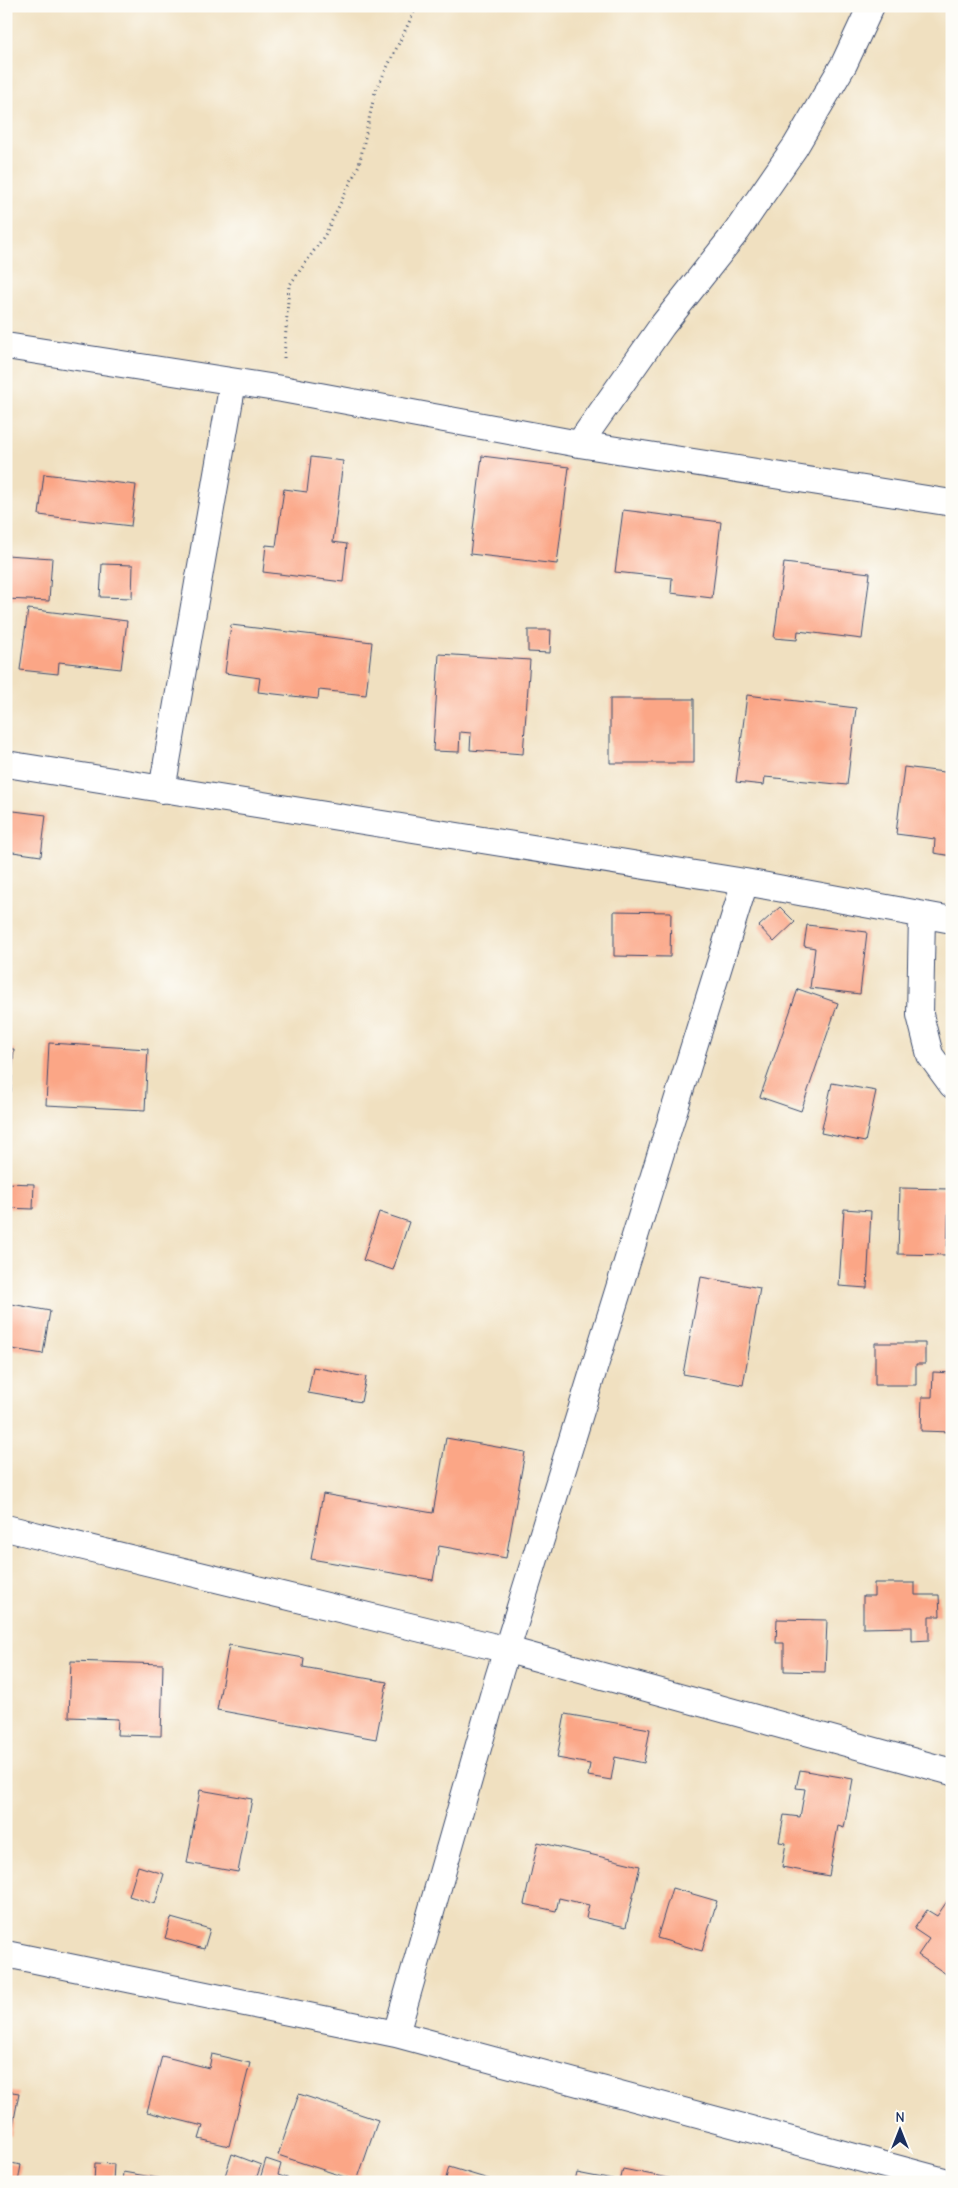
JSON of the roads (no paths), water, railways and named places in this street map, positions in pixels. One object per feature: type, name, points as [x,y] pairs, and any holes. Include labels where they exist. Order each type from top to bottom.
[{"type":"street","points":[[579,444],[662,326],[737,231],[795,147],[844,64],[871,6]]},
{"type":"street","points":[[6,346],[282,389],[579,444],[952,503]]},
{"type":"street","points":[[162,790],[232,382]]},
{"type":"street","points":[[6,764],[745,882],[952,920]]},
{"type":"street","points":[[396,2034],[452,1836],[508,1650],[745,882]]},
{"type":"street","points":[[922,915],[920,1015],[930,1054],[952,1085]]},
{"type":"street","points":[[6,1528],[508,1650],[952,1772]]},
{"type":"street","points":[[6,1954],[396,2034],[948,2182]]}]
